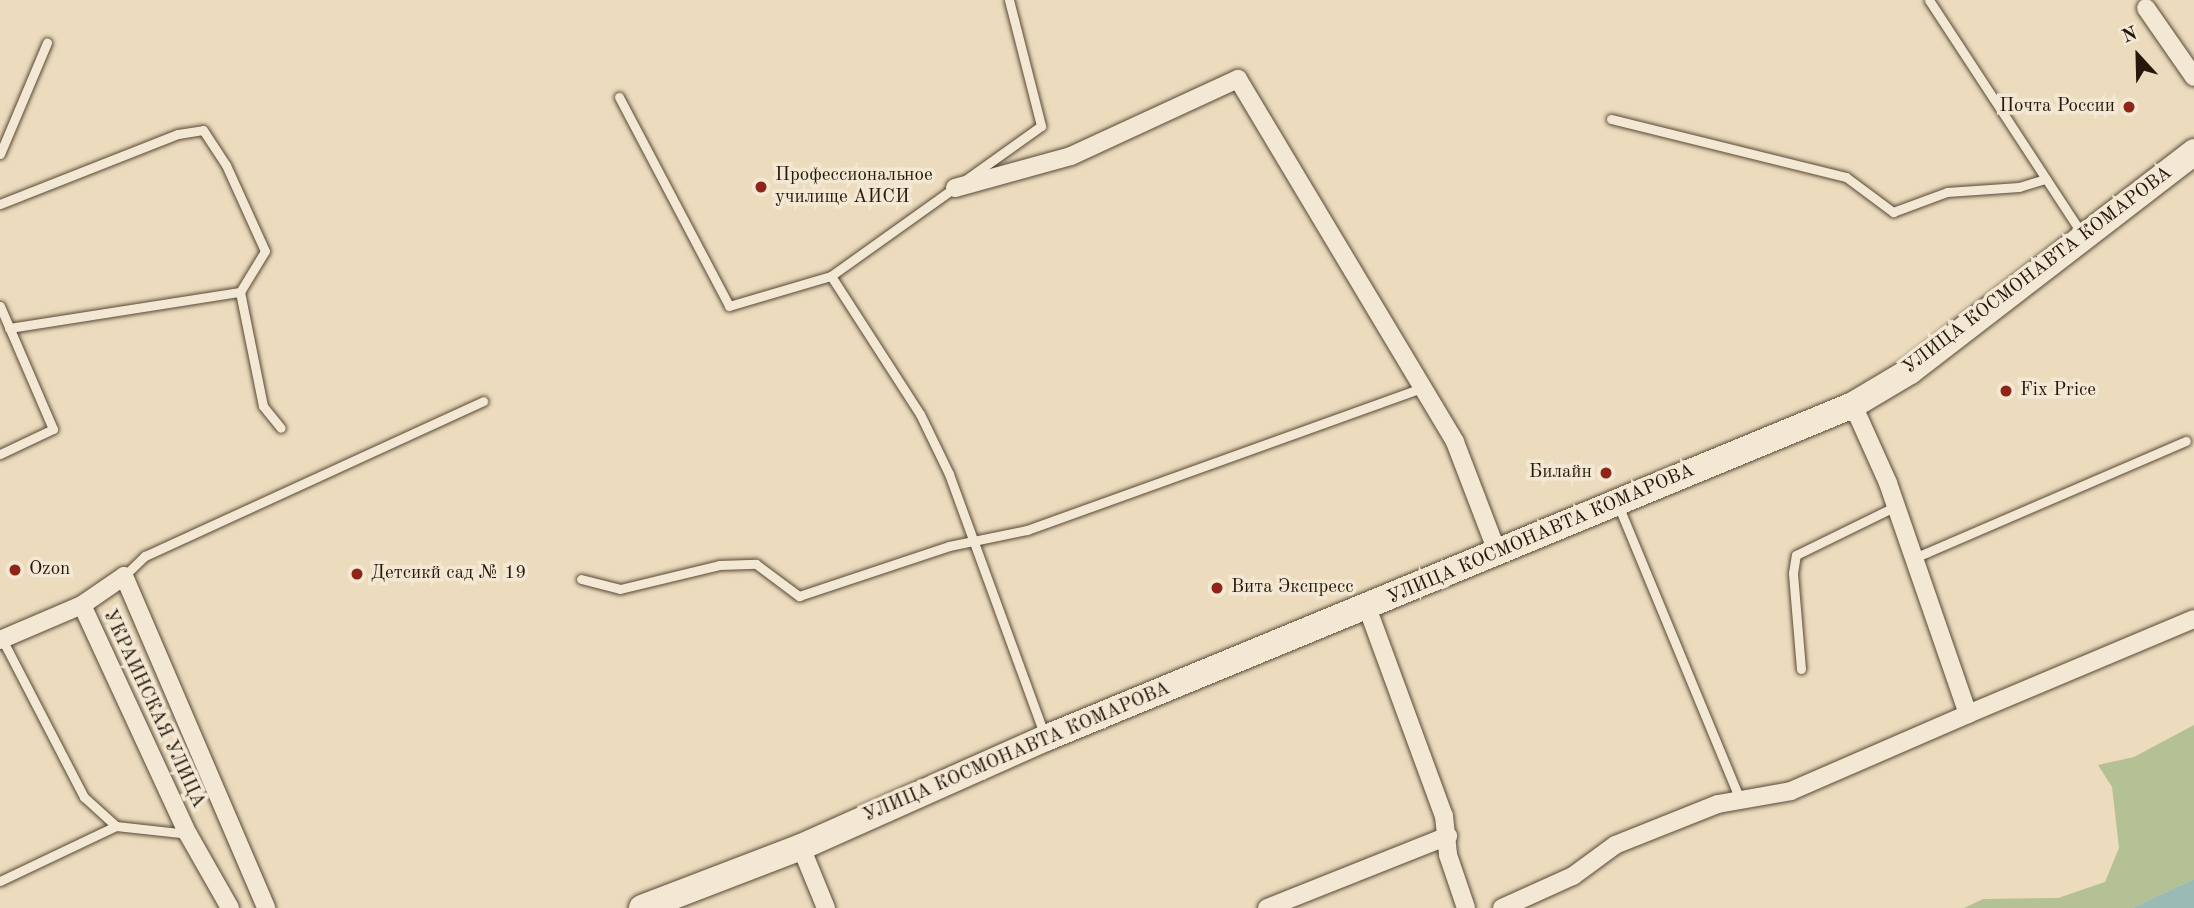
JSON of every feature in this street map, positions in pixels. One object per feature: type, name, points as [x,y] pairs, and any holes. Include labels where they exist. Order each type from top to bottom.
[{"type":"main road","name":"УЛИЦА КОСМОНАВТА КОМАРОВА","points":[[642,908],[801,847],[1046,738],[1498,554],[1853,405],[1910,370],[2194,152]]},
{"type":"street","points":[[2146,8],[2194,77]]},
{"type":"street","points":[[955,188],[1071,156],[1238,79],[1455,442],[1498,554]]},
{"type":"street","points":[[1853,405],[1896,506],[1968,714]]},
{"type":"street","points":[[82,605],[124,576],[266,908]]},
{"type":"street","name":"УКРАИНСКАЯ УЛИЦА","points":[[1,640],[82,605],[188,834],[230,908]]},
{"type":"street","points":[[1367,607],[1448,836],[1448,855],[1466,908]]},
{"type":"street","points":[[1502,908],[1573,876],[1615,845],[1740,799],[1791,791],[2194,619]]},
{"type":"street","points":[[1267,908],[1448,836]]},
{"type":"street","points":[[801,847],[826,908]]},
{"type":"lane","points":[[619,97],[729,306],[831,276],[1041,126],[1010,0]]},
{"type":"lane","points":[[1929,0],[2084,236]]},
{"type":"lane","points":[[0,153],[47,43]]},
{"type":"lane","points":[[1611,119],[1846,177],[1893,212],[1947,192],[2019,187],[2046,179]]},
{"type":"lane","points":[[0,204],[178,134],[203,130],[226,165],[265,251],[240,292],[262,406],[281,428]]},
{"type":"lane","points":[[831,276],[920,414],[950,474],[1046,738]]},
{"type":"lane","points":[[9,328],[240,292]]},
{"type":"lane","points":[[0,306],[52,429],[0,454]]},
{"type":"lane","points":[[580,579],[620,589],[719,565],[756,564],[799,596],[974,541],[1027,530],[1422,388]]},
{"type":"lane","points":[[124,576],[145,556],[483,401]]},
{"type":"lane","points":[[1914,558],[2186,441]]},
{"type":"lane","points":[[1617,504],[1740,799]]},
{"type":"lane","points":[[1801,669],[1793,573],[1796,555],[1896,506]]},
{"type":"lane","points":[[1,640],[84,797],[116,826]]},
{"type":"lane","points":[[0,881],[116,826],[188,834]]},
{"type":"green space","points":[[2194,725],[2194,879],[2132,908],[1964,908],[1983,899],[2058,898],[2105,882],[2119,848],[2112,787],[2098,765],[2134,757]]},
{"type":"water","points":[[2194,879],[2194,908],[2132,908]]},
{"type":"place","name":"Почта России","points":[[2129,107]]},
{"type":"place","name":"Профессиональное училище АИСИ","points":[[761,187]]},
{"type":"place","name":"Fix Price","points":[[2006,391]]},
{"type":"place","name":"Билайн","points":[[1606,473]]},
{"type":"place","name":"Ozon","points":[[15,570]]},
{"type":"place","name":"Детсикй сад № 19","points":[[357,574]]},
{"type":"place","name":"Вита Экспресс","points":[[1217,588]]}]
